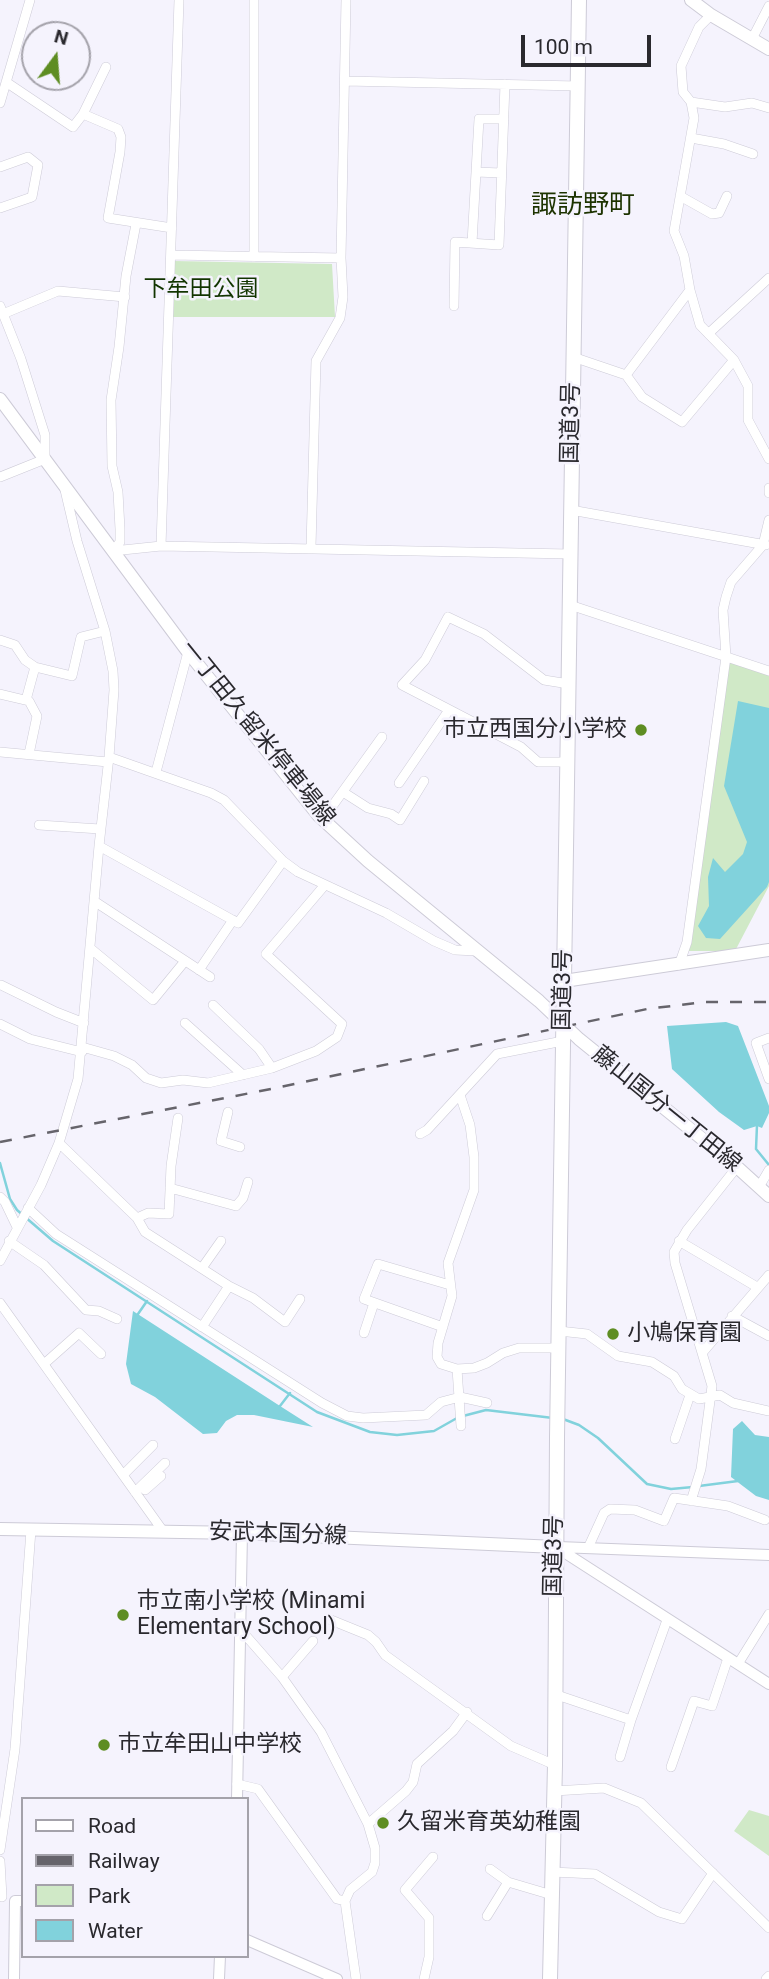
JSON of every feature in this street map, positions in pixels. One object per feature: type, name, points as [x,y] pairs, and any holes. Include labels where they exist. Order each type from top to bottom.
[{"type":"highway","name":"国道3号","points":[[550,1979],[579,0]]},
{"type":"main road","points":[[691,0],[769,49]]},
{"type":"main road","name":"一丁田久留米停車場線","points":[[0,399],[188,652],[323,819],[368,861],[563,1022]]},
{"type":"main road","points":[[564,981],[769,950]]},
{"type":"main road","name":"藤山国分一丁田線","points":[[563,1022],[579,1039],[769,1196]]},
{"type":"main road","name":"安武本国分線","points":[[0,1529],[243,1533],[555,1547]]},
{"type":"street","points":[[0,103],[30,0]]},
{"type":"street","points":[[160,546],[179,0]]},
{"type":"street","points":[[254,0],[254,257]]},
{"type":"street","points":[[311,547],[316,361],[340,318],[343,297],[341,258],[346,0]]},
{"type":"street","points":[[752,39],[769,6]]},
{"type":"street","points":[[711,15],[699,27],[681,66],[683,92],[691,102],[694,118],[674,231],[684,256],[700,324],[734,360],[748,386],[748,420],[769,459]]},
{"type":"street","points":[[6,82],[73,127],[83,114],[106,67]]},
{"type":"street","points":[[345,81],[578,86]]},
{"type":"street","points":[[454,306],[455,242],[499,245],[505,84]]},
{"type":"street","points":[[691,102],[725,107],[752,103],[769,108]]},
{"type":"street","points":[[83,114],[118,129],[121,137],[108,218],[172,228]]},
{"type":"street","points":[[472,243],[479,118],[503,119]]},
{"type":"street","points":[[691,138],[724,144],[753,154]]},
{"type":"street","points":[[0,167],[28,157],[38,165],[32,197],[0,208]]},
{"type":"street","points":[[476,172],[501,173]]},
{"type":"street","points":[[680,196],[712,214],[719,214],[727,196]]},
{"type":"street","points":[[113,551],[120,542],[120,529],[118,492],[112,466],[111,400],[126,276],[136,224]]},
{"type":"street","points":[[171,255],[341,258]]},
{"type":"street","points":[[709,333],[769,278]]},
{"type":"street","points":[[0,477],[45,459],[46,435],[21,359],[1,310],[58,290],[125,297]]},
{"type":"street","points":[[626,375],[690,290]]},
{"type":"street","points":[[573,357],[626,375],[642,397],[682,422],[734,360]]},
{"type":"street","points":[[0,1261],[41,1185],[59,1143],[78,1079],[114,691],[105,631],[77,541],[64,485]]},
{"type":"street","points":[[571,510],[766,545]]},
{"type":"street","points":[[679,965],[687,942],[726,657],[723,610],[731,582],[766,545],[769,520]]},
{"type":"street","points":[[113,551],[160,546],[570,554]]},
{"type":"street","points":[[570,605],[769,671]]},
{"type":"street","points":[[567,762],[538,762],[521,747],[402,685],[425,660],[449,617],[484,634],[544,680],[569,684]]},
{"type":"street","points":[[0,640],[15,645],[25,660],[35,667],[72,676],[82,637],[105,631]]},
{"type":"street","points":[[156,772],[188,652]]},
{"type":"street","points":[[26,700],[35,667]]},
{"type":"street","points":[[0,694],[30,701],[37,716],[29,754]]},
{"type":"street","points":[[399,783],[449,709]]},
{"type":"street","points":[[323,819],[382,737]]},
{"type":"street","points":[[0,752],[108,760],[156,772],[211,793],[224,800],[283,862],[324,886],[386,913],[434,941],[455,950],[479,951]]},
{"type":"street","points":[[343,792],[368,808],[391,814],[400,820],[424,781]]},
{"type":"street","points":[[39,825],[100,829]]},
{"type":"street","points":[[99,846],[238,923],[283,862]]},
{"type":"street","points":[[0,1024],[30,1040],[114,1056],[132,1065],[146,1077],[161,1083],[183,1080],[208,1083],[272,1068],[316,1051],[337,1037],[342,1024],[266,954],[324,886]]},
{"type":"street","points":[[94,901],[210,977]]},
{"type":"street","points":[[200,970],[233,920]]},
{"type":"street","points":[[90,947],[153,1000],[185,961]]},
{"type":"street","points":[[0,985],[84,1023]]},
{"type":"street","points":[[213,1005],[259,1049],[272,1068]]},
{"type":"street","points":[[185,1023],[243,1075]]},
{"type":"street","points":[[769,1038],[756,1043],[769,1079]]},
{"type":"street","points":[[420,1134],[427,1130],[497,1054],[563,1041]]},
{"type":"street","points":[[460,1095],[470,1125],[474,1190],[448,1263],[452,1296],[437,1357],[441,1364],[457,1369],[474,1368],[503,1353],[520,1348],[559,1348]]},
{"type":"street","points":[[228,1112],[221,1141],[240,1147]]},
{"type":"street","points":[[137,1218],[148,1213],[169,1214],[171,1166],[178,1118]]},
{"type":"street","points":[[59,1143],[137,1218],[145,1232],[229,1286],[253,1298],[285,1322],[300,1299]]},
{"type":"street","points":[[691,1501],[701,1469],[712,1395],[674,1252],[679,1241],[737,1167]]},
{"type":"street","points":[[759,1187],[769,1170]]},
{"type":"street","points":[[170,1188],[236,1206],[243,1198],[248,1182]]},
{"type":"street","points":[[0,1197],[17,1227]]},
{"type":"street","points":[[28,1208],[56,1234],[346,1416],[363,1418],[426,1415],[440,1402],[460,1396],[487,1403]]},
{"type":"street","points":[[9,1241],[44,1265],[86,1310],[99,1311],[117,1319]]},
{"type":"street","points":[[202,1268],[220,1241]]},
{"type":"street","points":[[679,1241],[757,1287]]},
{"type":"street","points":[[443,1327],[365,1299],[379,1264],[450,1285]]},
{"type":"street","points":[[702,1353],[769,1275]]},
{"type":"street","points":[[202,1327],[229,1286]]},
{"type":"street","points":[[0,1303],[163,1531]]},
{"type":"street","points":[[364,1332],[374,1303]]},
{"type":"street","points":[[732,1316],[769,1336]]},
{"type":"street","points":[[559,1331],[587,1334],[618,1356],[652,1362],[674,1376],[682,1389],[699,1399],[720,1395],[733,1403],[769,1411]]},
{"type":"street","points":[[44,1364],[79,1333],[101,1354]]},
{"type":"street","points":[[457,1369],[461,1426]]},
{"type":"street","points":[[675,1439],[690,1395]]},
{"type":"street","points":[[123,1475],[153,1445]]},
{"type":"street","points":[[136,1494],[165,1463]]},
{"type":"street","points":[[136,1494],[162,1476]]},
{"type":"street","points":[[598,1575],[593,1549],[604,1513],[610,1509],[635,1510],[664,1521],[674,1498],[728,1506],[765,1520]]},
{"type":"street","points":[[0,1850],[3,1808],[15,1749],[31,1530]]},
{"type":"street","points":[[237,1797],[243,1533]]},
{"type":"street","points":[[555,1547],[769,1555]]},
{"type":"street","points":[[555,1547],[769,1684]]},
{"type":"street","points":[[671,1767],[694,1701],[712,1706],[733,1661],[769,1614]]},
{"type":"street","points":[[331,1620],[368,1635],[385,1655],[511,1745],[555,1765]]},
{"type":"street","points":[[620,1757],[667,1620]]},
{"type":"street","points":[[240,1629],[282,1677],[321,1732],[368,1824],[375,1848],[375,1863],[372,1872],[350,1890],[345,1902],[356,1979]]},
{"type":"street","points":[[282,1677],[313,1641]]},
{"type":"street","points":[[554,1694],[631,1720]]},
{"type":"street","points":[[368,1824],[406,1791],[413,1782],[417,1764],[453,1731],[467,1712]]},
{"type":"street","points":[[237,1784],[258,1789],[337,1899],[345,1902]]},
{"type":"street","points":[[554,1791],[604,1788],[641,1803],[769,1927]]},
{"type":"street","points":[[424,1979],[429,1957],[429,1918],[405,1890],[433,1857]]},
{"type":"street","points":[[0,1861],[1,1897],[19,1901],[14,1979]]},
{"type":"street","points":[[490,1869],[508,1882],[552,1895]]},
{"type":"street","points":[[552,1872],[595,1874],[659,1912],[682,1919],[713,1872]]},
{"type":"street","points":[[487,1916],[508,1882]]},
{"type":"street","points":[[248,1940],[337,1979]]},
{"type":"street","points":[[219,1979],[220,1958]]},
{"type":"green space","name":"下牟田公園","points":[[174,261],[332,264],[335,317],[172,317]]},
{"type":"green space","points":[[730,659],[769,674],[769,886],[735,951],[687,951]]},
{"type":"green space","points":[[749,1810],[769,1816],[769,1856],[734,1831]]},
{"type":"water","points":[[738,701],[769,708],[769,882],[720,939],[706,938],[698,926],[709,906],[708,877],[713,858],[725,872],[743,854],[747,842],[724,786]]},
{"type":"water","points":[[726,1022],[738,1026],[769,1106],[769,1113],[762,1128],[757,1126],[744,1130],[719,1112],[672,1069],[667,1026]]},
{"type":"water","points":[[133,1311],[313,1427],[254,1415],[237,1415],[226,1421],[217,1433],[203,1434],[155,1397],[131,1384],[126,1364]]},
{"type":"water","points":[[742,1421],[755,1435],[769,1437],[769,1500],[756,1496],[731,1477],[733,1429]]},
{"type":"waterway","points":[[757,1125],[756,1149],[769,1165]]},
{"type":"waterway","points":[[0,1163],[10,1199],[17,1210],[53,1241],[317,1412],[370,1432],[397,1435],[434,1431],[457,1418]]},
{"type":"waterway","points":[[138,1314],[147,1301]]},
{"type":"waterway","points":[[280,1406],[290,1393]]},
{"type":"waterway","points":[[463,1416],[486,1410],[553,1418]]},
{"type":"waterway","points":[[563,1419],[579,1425],[598,1438],[647,1484],[671,1489],[693,1487]]},
{"type":"waterway","points":[[699,1486],[738,1481]]},
{"type":"railway","points":[[0,1142],[276,1088],[647,1009],[704,1002],[769,1002]]},
{"type":"place","name":"市立西国分小学校","points":[[641,730]]},
{"type":"place","name":"小鳩保育園","points":[[613,1334]]},
{"type":"place","name":"市立南小学校 (Minami Elementary School)","points":[[123,1615]]},
{"type":"place","name":"市立牟田山中学校","points":[[104,1745]]},
{"type":"place","name":"久留米育英幼稚園","points":[[383,1823]]},
{"type":"district","name":"諏訪野町","points":[[583,206]]}]
